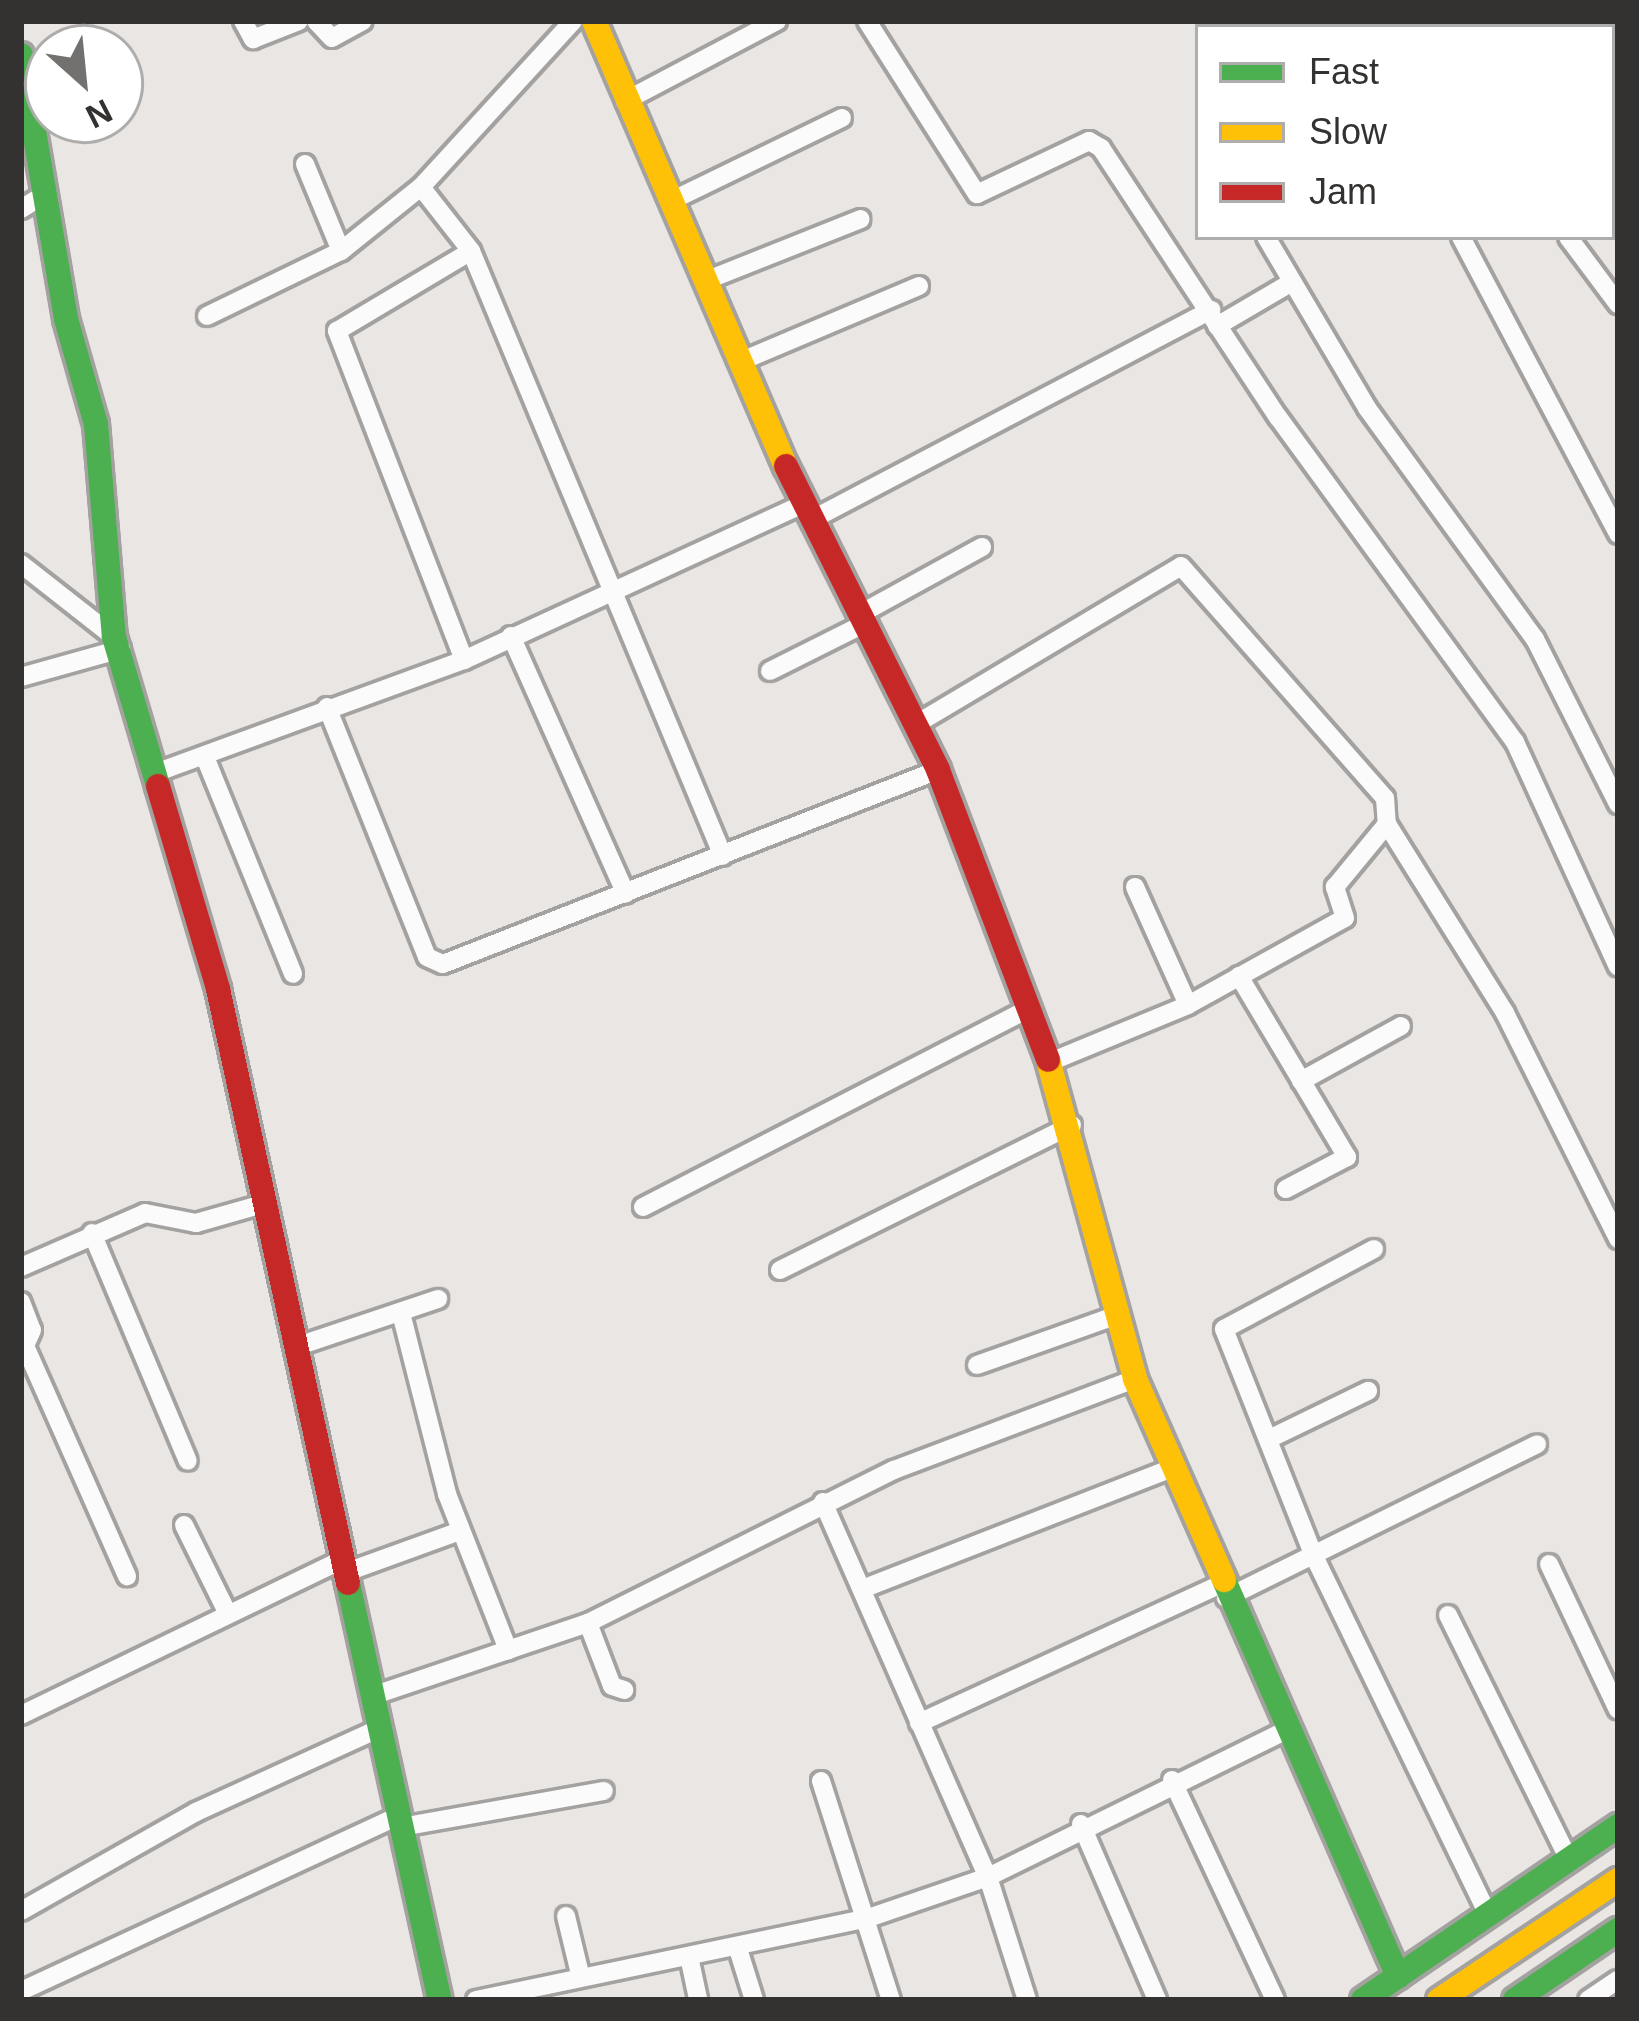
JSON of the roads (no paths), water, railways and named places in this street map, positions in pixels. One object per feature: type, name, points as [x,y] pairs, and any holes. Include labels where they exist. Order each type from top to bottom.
[{"type":"street","points":[[243,21],[253,39],[299,21]]},
{"type":"street","points":[[316,21],[332,38],[363,21]]},
{"type":"street","points":[[207,316],[341,251],[421,187],[573,21]]},
{"type":"street","points":[[593,21],[710,279],[808,512],[938,770],[1072,1125],[1112,1317],[1222,1592],[1398,1977]]},
{"type":"street","points":[[626,101],[777,21]]},
{"type":"street","points":[[867,21],[977,194],[1089,141],[1515,742],[1618,968]]},
{"type":"street","points":[[21,55],[95,424],[118,643],[298,1346],[342,1567],[375,1695],[376,1730],[440,2000]]},
{"type":"street","points":[[671,201],[842,118]]},
{"type":"street","points":[[305,164],[341,251]]},
{"type":"street","points":[[421,187],[471,251],[723,856]]},
{"type":"street","points":[[21,209],[46,194]]},
{"type":"street","points":[[710,279],[861,219]]},
{"type":"street","points":[[1268,240],[1535,639],[1618,804]]},
{"type":"street","points":[[1463,240],[1618,534]]},
{"type":"street","points":[[1570,240],[1618,304]]},
{"type":"street","points":[[464,660],[337,332],[471,251]]},
{"type":"street","points":[[155,773],[327,706],[464,660],[614,590],[808,512],[1292,282]]},
{"type":"street","points":[[744,360],[920,286]]},
{"type":"street","points":[[770,671],[982,548]]},
{"type":"street","points":[[21,564],[118,643]]},
{"type":"street","points":[[918,723],[1181,566],[1384,798],[1387,824],[1467,944],[1618,1239]]},
{"type":"street","points":[[511,636],[626,894]]},
{"type":"street","points":[[21,677],[118,643]]},
{"type":"street","points":[[327,706],[428,957],[443,964],[938,770]]},
{"type":"street","points":[[205,757],[292,974]]},
{"type":"street","points":[[1050,1062],[1188,1005],[1345,918],[1335,887],[1387,824]]},
{"type":"street","points":[[1135,887],[1188,1005]]},
{"type":"street","points":[[1239,976],[1347,1156],[1286,1189]]},
{"type":"street","points":[[643,1207],[1028,1009]]},
{"type":"street","points":[[1301,1081],[1401,1027]]},
{"type":"street","points":[[780,1270],[1072,1125]]},
{"type":"street","points":[[21,1267],[145,1214],[196,1223],[263,1204]]},
{"type":"street","points":[[92,1233],[188,1461]]},
{"type":"street","points":[[1373,1249],[1224,1329],[1271,1438],[1313,1554],[1488,1915]]},
{"type":"street","points":[[298,1346],[438,1298]]},
{"type":"street","points":[[21,1302],[32,1332],[25,1346],[127,1576]]},
{"type":"street","points":[[401,1313],[460,1531],[508,1650]]},
{"type":"street","points":[[977,1365],[1112,1317]]},
{"type":"street","points":[[375,1695],[588,1623],[823,1502],[1136,1378]]},
{"type":"street","points":[[1271,1438],[1368,1390]]},
{"type":"street","points":[[919,1723],[1313,1554],[1537,1444]]},
{"type":"street","points":[[862,1589],[1173,1468]]},
{"type":"street","points":[[823,1502],[988,1877],[1027,2000]]},
{"type":"street","points":[[184,1525],[225,1608]]},
{"type":"street","points":[[21,1715],[225,1608],[460,1531]]},
{"type":"street","points":[[1549,1564],[1618,1710]]},
{"type":"street","points":[[1448,1615],[1569,1860]]},
{"type":"street","points":[[588,1623],[612,1685],[624,1690]]},
{"type":"street","points":[[21,1912],[196,1812],[376,1730]]},
{"type":"street","points":[[476,2000],[570,1976],[739,1952],[868,1918],[988,1877],[1081,1824],[1285,1731]]},
{"type":"street","points":[[821,1780],[891,2000]]},
{"type":"street","points":[[1172,1780],[1275,2000]]},
{"type":"street","points":[[21,1991],[400,1821],[604,1791]]},
{"type":"street","points":[[1081,1824],[1157,2000]]},
{"type":"street","points":[[1363,2000],[1618,1826]]},
{"type":"street","points":[[1439,2000],[1618,1880]]},
{"type":"street","points":[[565,2000],[570,1976],[566,1916]]},
{"type":"street","points":[[1514,2000],[1618,1930]]},
{"type":"street","points":[[739,1952],[754,2000]]},
{"type":"street","points":[[690,1960],[698,2000]]},
{"type":"street","points":[[1588,2000],[1618,1980]]}]
